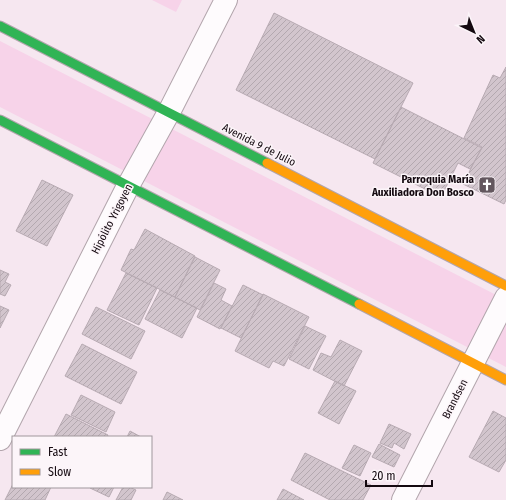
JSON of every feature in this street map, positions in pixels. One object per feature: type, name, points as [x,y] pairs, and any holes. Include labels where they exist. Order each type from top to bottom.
[{"type":"main road","name":"Avenida 9 de Julio","points":[[0,26],[506,286]]},
{"type":"main road","points":[[0,120],[474,362],[506,380]]},
{"type":"street","name":"Hipólito Yrigoyen","points":[[0,439],[128,186],[169,112],[226,0]]},
{"type":"street","name":"Brandsen","points":[[403,500],[506,298]]},
{"type":"shaded area","points":[[152,0],[182,0],[176,12]]},
{"type":"shaded area","points":[[0,41],[506,300],[506,367],[0,107]]},
{"type":"building","points":[[274,13],[413,83],[375,159],[236,90]]},
{"type":"building","points":[[506,67],[506,200],[504,204],[463,184],[482,147],[464,138],[493,75],[500,78]]},
{"type":"building","points":[[401,107],[482,148],[470,169],[458,163],[441,197],[373,163]]},
{"type":"building","points":[[42,180],[73,195],[47,246],[16,231]]},
{"type":"building","points":[[145,229],[195,256],[175,297],[121,270],[131,249],[134,250]]},
{"type":"building","points":[[195,257],[220,270],[200,310],[175,297]]},
{"type":"building","points":[[0,270],[9,274],[5,282],[11,285],[5,296],[0,294]]},
{"type":"building","points":[[126,273],[157,288],[139,325],[107,310]]},
{"type":"building","points":[[214,283],[226,289],[221,300],[232,306],[220,329],[197,317]]},
{"type":"building","points":[[243,285],[263,295],[241,338],[221,328]]},
{"type":"building","points":[[160,290],[197,308],[182,338],[145,319]]},
{"type":"building","points":[[263,294],[309,317],[284,366],[273,361],[269,368],[235,351]]},
{"type":"building","points":[[0,306],[9,310],[0,328]]},
{"type":"building","points":[[96,307],[145,331],[131,359],[82,334]]},
{"type":"building","points":[[305,326],[326,336],[309,369],[289,359]]},
{"type":"building","points":[[340,340],[362,351],[344,386],[313,370],[321,353],[331,357]]},
{"type":"building","points":[[82,344],[137,372],[121,404],[65,376]]},
{"type":"building","points":[[335,381],[356,391],[339,424],[318,413]]},
{"type":"building","points":[[81,395],[115,412],[106,432],[71,415]]},
{"type":"building","points":[[493,411],[506,418],[506,460],[499,472],[469,457]]},
{"type":"building","points":[[66,414],[108,435],[108,436],[55,436]]},
{"type":"building","points":[[389,424],[411,434],[404,449],[394,443],[392,448],[380,443]]},
{"type":"building","points":[[130,431],[139,436],[128,436]]},
{"type":"building","points":[[379,444],[400,455],[394,467],[372,457]]},
{"type":"building","points":[[354,445],[371,453],[360,476],[342,468]]},
{"type":"building","points":[[305,453],[371,485],[363,500],[330,500],[291,480]]},
{"type":"building","points":[[12,486],[12,488],[51,488],[45,500],[5,500]]},
{"type":"building","points":[[90,488],[114,488],[109,497]]},
{"type":"building","points":[[122,488],[131,488],[136,490],[131,500],[116,500]]},
{"type":"building","points":[[283,489],[304,500],[277,500]]},
{"type":"building","points":[[167,492],[183,500],[163,500]]},
{"type":"traffic: fast","points":[[0,26],[267,163]]},
{"type":"traffic: fast","points":[[0,120],[359,304]]},
{"type":"traffic: slow","points":[[267,163],[506,286]]},
{"type":"traffic: slow","points":[[359,304],[506,380]]},
{"type":"place","name":"Parroquia María Auxiliadora Don Bosco","points":[[487,185]]}]
